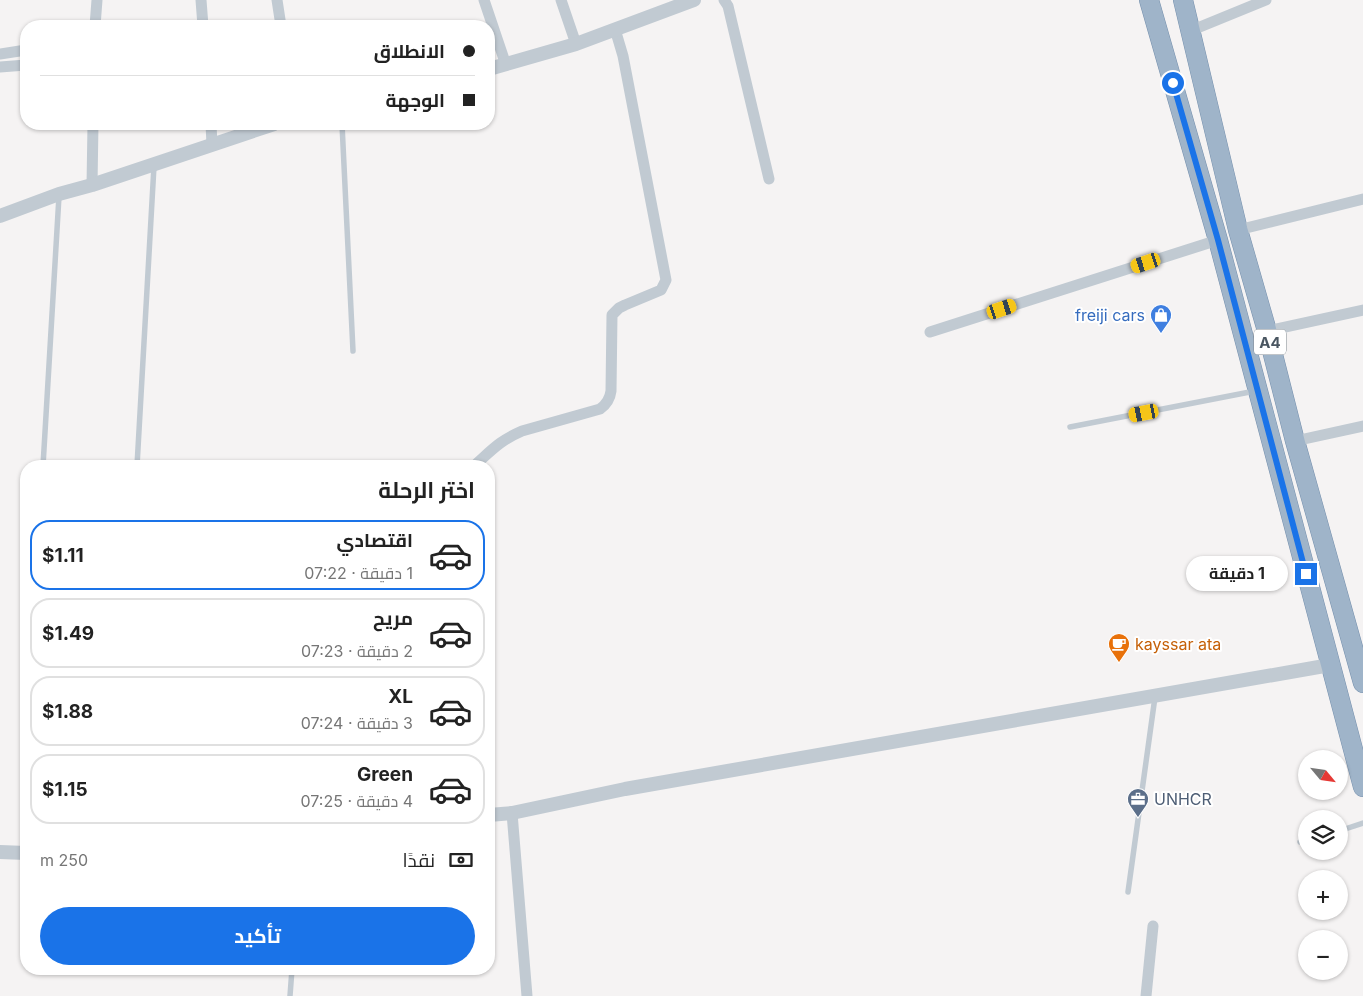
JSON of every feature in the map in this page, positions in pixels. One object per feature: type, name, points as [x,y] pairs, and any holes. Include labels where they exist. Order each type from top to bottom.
[{"type":"highway","name":"A4","points":[[1149,0],[1218,240],[1363,787]]},
{"type":"highway","name":"A4","points":[[1183,0],[1238,230],[1267,331],[1295,441],[1360,662],[1363,683]]},
{"type":"street","points":[[95,20],[97,0]]},
{"type":"street","points":[[201,0],[203,20]]},
{"type":"street","points":[[277,0],[280,20]]},
{"type":"street","points":[[484,0],[491,20]]},
{"type":"street","points":[[561,0],[576,44]]},
{"type":"street","points":[[495,68],[576,44],[694,0]]},
{"type":"street","points":[[724,0],[728,6],[769,179]]},
{"type":"street","points":[[1190,31],[1266,0]]},
{"type":"street","points":[[480,460],[499,442],[510,436],[600,409],[605,405],[610,398],[611,391],[612,315],[619,308],[661,290],[666,280],[623,56],[615,29]]},
{"type":"street","points":[[495,32],[506,65]]},
{"type":"street","points":[[0,54],[20,51]]},
{"type":"street","points":[[0,67],[20,66]]},
{"type":"street","points":[[92,185],[93,130]]},
{"type":"street","points":[[211,130],[212,145]]},
{"type":"street","points":[[0,216],[59,194],[92,185],[256,130]]},
{"type":"street","points":[[1238,230],[1363,198]]},
{"type":"street","points":[[930,332],[1218,240]]},
{"type":"street","points":[[1267,331],[1363,310]]},
{"type":"street","points":[[1295,441],[1363,426]]},
{"type":"street","points":[[495,814],[512,813],[625,789],[1155,695],[1330,666]]},
{"type":"street","points":[[512,813],[527,996]]},
{"type":"street","points":[[0,852],[20,853]]},
{"type":"street","points":[[1146,996],[1152,926]]},
{"type":"lane","points":[[342,130],[353,351]]},
{"type":"lane","points":[[137,460],[154,164]]},
{"type":"lane","points":[[43,460],[59,194]]},
{"type":"lane","points":[[1070,427],[1257,391]]},
{"type":"lane","points":[[1128,892],[1155,695]]},
{"type":"lane","points":[[1348,828],[1363,823]]},
{"type":"lane","points":[[290,996],[292,975]]},
{"type":"place","name":"freiji cars","points":[[1161,334]]},
{"type":"place","name":"kayssar ata","points":[[1119,663]]},
{"type":"place","name":"UNHCR","points":[[1138,818]]},
{"type":"route","points":[[1173,83],[1218,240],[1306,574]]}]
